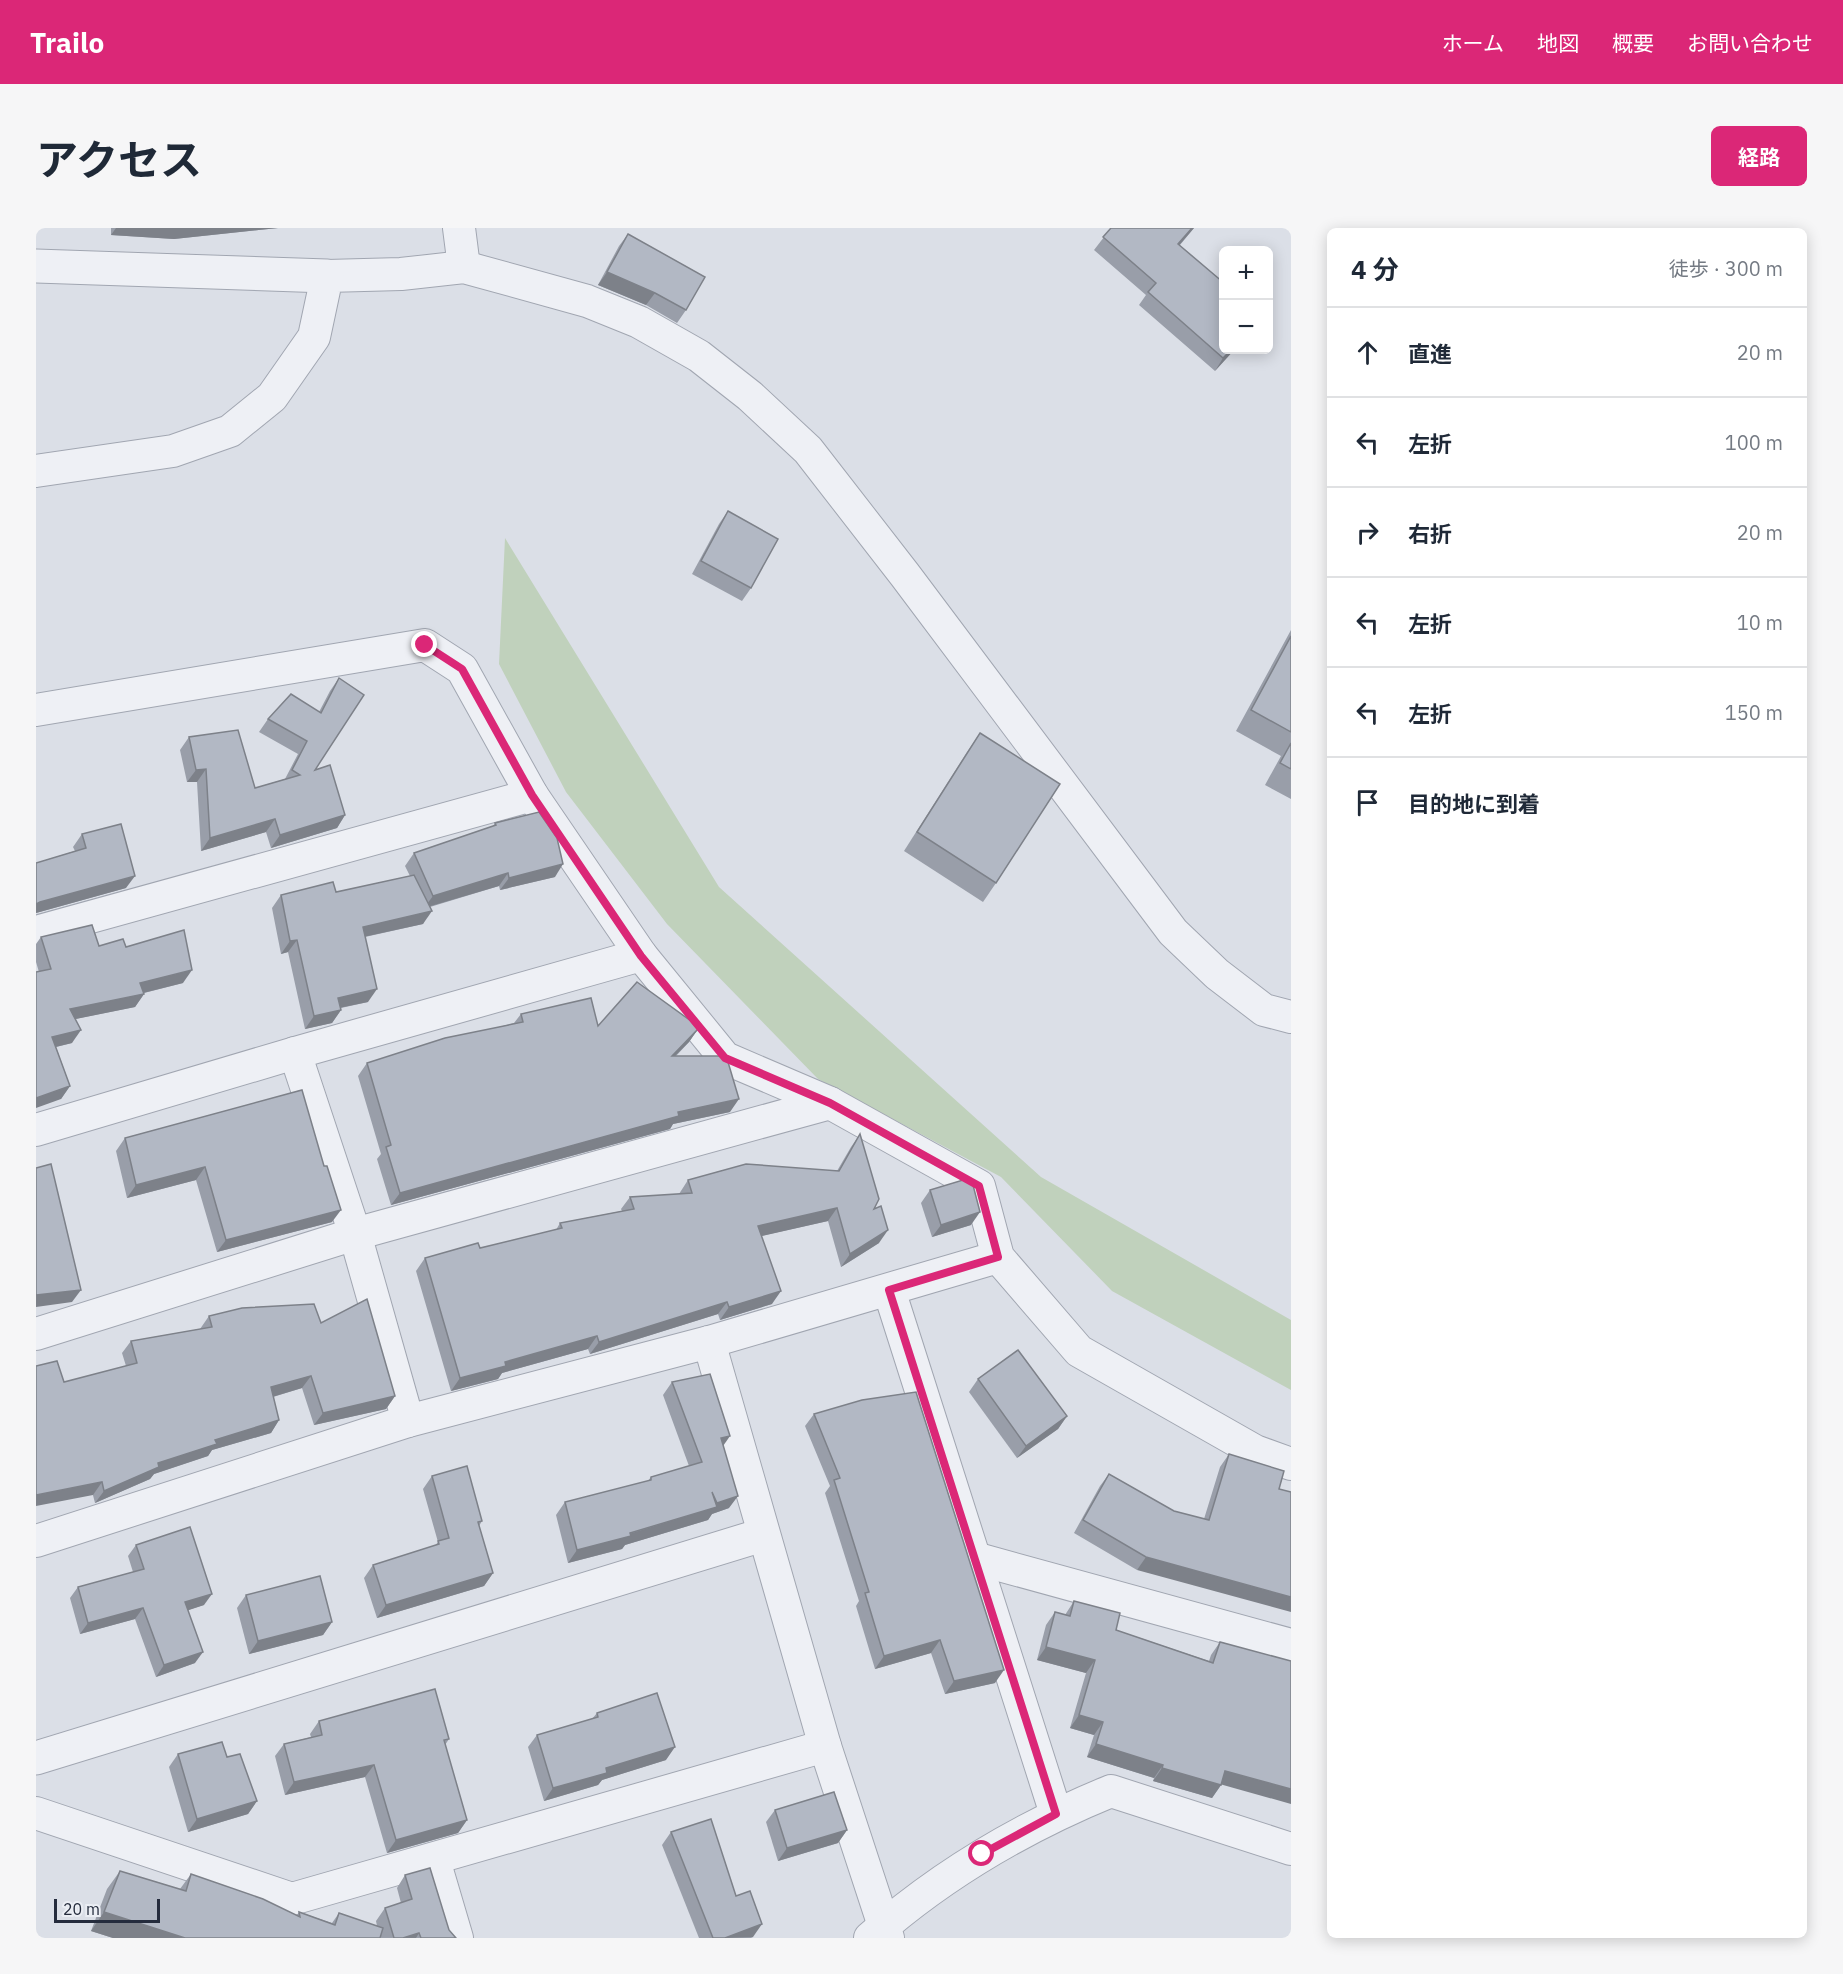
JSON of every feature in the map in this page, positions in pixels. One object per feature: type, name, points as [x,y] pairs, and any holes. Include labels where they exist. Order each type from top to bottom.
[{"type":"street","points":[[459,228],[464,267]]},
{"type":"street","points":[[36,266],[327,276],[401,274],[464,267],[586,301],[639,322],[699,357],[750,396],[808,450],[905,575],[1173,932],[1217,974],[1264,1010],[1291,1017]]},
{"type":"street","points":[[36,471],[173,451],[230,431],[272,397],[314,337],[327,276]]},
{"type":"street","points":[[36,710],[425,645],[462,669],[532,795],[641,956],[725,1058],[830,1103],[979,1186],[998,1257],[1079,1351],[1255,1451],[1291,1464]]},
{"type":"street","points":[[36,932],[532,795]]},
{"type":"street","points":[[36,1130],[295,1053],[641,956]]},
{"type":"street","points":[[295,1053],[355,1234],[408,1420]]},
{"type":"street","points":[[36,1334],[355,1234],[830,1103]]},
{"type":"street","points":[[36,1540],[408,1420],[709,1342],[998,1257]]},
{"type":"street","points":[[889,1290],[1056,1814]]},
{"type":"street","points":[[709,1342],[762,1535],[881,1934],[982,1854],[1056,1814],[1111,1791],[1291,1849]]},
{"type":"street","points":[[36,1758],[762,1535]]},
{"type":"street","points":[[974,1558],[1291,1645]]},
{"type":"street","points":[[36,1813],[292,1899],[825,1746]]},
{"type":"street","points":[[434,1860],[457,1938]]},
{"type":"green space","points":[[505,538],[719,887],[1041,1177],[1291,1320],[1291,1390],[1112,1291],[1001,1177],[818,1079],[667,924],[566,792],[499,664]]},
{"type":"building","points":[[1111,228],[1192,228],[1178,244],[1219,279],[1219,354],[1227,354],[1223,358],[1148,292],[1156,283],[1103,237]]},
{"type":"building","points":[[628,234],[705,277],[686,310],[655,293],[607,272]]},
{"type":"building","points":[[728,511],[778,539],[751,588],[701,561]]},
{"type":"building","points":[[1291,636],[1291,732],[1251,710]]},
{"type":"building","points":[[339,678],[364,695],[315,770],[330,765],[345,815],[280,835],[275,819],[210,838],[206,769],[196,770],[189,737],[238,730],[255,788],[300,775],[292,770],[307,741],[268,719],[291,694],[321,713]]},
{"type":"building","points":[[980,733],[1060,784],[996,883],[917,832]]},
{"type":"building","points":[[1291,743],[1291,769],[1280,763]]},
{"type":"building","points":[[539,812],[557,838],[563,864],[509,878],[508,873],[433,896],[414,853],[496,825],[495,823]]},
{"type":"building","points":[[121,824],[135,876],[36,904],[36,863],[86,848],[82,834]]},
{"type":"building","points":[[414,875],[432,911],[363,927],[377,989],[338,998],[341,1010],[314,1016],[297,940],[290,941],[281,895],[333,882],[336,892]]},
{"type":"building","points":[[92,925],[99,946],[123,939],[126,947],[184,930],[192,970],[140,983],[144,994],[70,1009],[81,1030],[52,1037],[70,1086],[36,1098],[36,972],[51,969],[41,937]]},
{"type":"building","points":[[637,982],[691,1021],[698,1029],[672,1056],[719,1056],[728,1062],[739,1099],[678,1112],[679,1116],[400,1193],[386,1147],[391,1145],[367,1063],[445,1038],[523,1022],[521,1014],[591,998],[598,1026]]},
{"type":"building","points":[[302,1090],[324,1166],[327,1166],[341,1210],[226,1240],[205,1167],[136,1185],[125,1138]]},
{"type":"building","points":[[860,1134],[879,1199],[874,1209],[881,1206],[888,1230],[850,1254],[837,1208],[758,1226],[781,1291],[729,1307],[727,1302],[599,1342],[597,1336],[505,1362],[506,1366],[460,1378],[425,1258],[478,1243],[480,1248],[562,1228],[560,1223],[634,1209],[630,1197],[692,1193],[688,1180],[746,1164],[839,1171]]},
{"type":"building","points":[[51,1164],[81,1290],[36,1295],[36,1168]]},
{"type":"building","points":[[963,1180],[973,1185],[980,1212],[941,1225],[930,1190]]},
{"type":"building","points":[[367,1299],[395,1396],[323,1413],[311,1376],[271,1387],[279,1420],[215,1440],[217,1444],[158,1463],[159,1467],[104,1491],[102,1482],[36,1495],[36,1366],[57,1361],[64,1382],[137,1363],[131,1341],[212,1327],[209,1316],[242,1308],[314,1304],[321,1323]]},
{"type":"building","points":[[1018,1350],[1067,1416],[1026,1446],[978,1379]]},
{"type":"building","points":[[710,1374],[730,1436],[721,1438],[738,1496],[717,1503],[712,1492],[717,1507],[630,1533],[631,1536],[577,1550],[565,1502],[651,1480],[651,1477],[702,1462],[672,1382]]},
{"type":"building","points":[[916,1392],[1004,1670],[954,1681],[940,1640],[884,1656],[865,1593],[869,1592],[834,1480],[840,1478],[814,1414],[862,1400]]},
{"type":"building","points":[[1229,1454],[1284,1471],[1279,1489],[1291,1492],[1291,1597],[1146,1557],[1083,1520],[1109,1474],[1174,1511],[1209,1520]]},
{"type":"building","points":[[467,1466],[482,1521],[478,1522],[493,1573],[386,1605],[373,1565],[439,1544],[438,1541],[449,1538],[432,1476]]},
{"type":"building","points":[[190,1527],[212,1594],[185,1602],[203,1652],[164,1665],[143,1608],[88,1623],[78,1587],[144,1569],[136,1545]]},
{"type":"building","points":[[320,1576],[332,1622],[258,1641],[246,1595]]},
{"type":"building","points":[[1074,1601],[1120,1613],[1116,1630],[1213,1663],[1220,1642],[1291,1661],[1291,1789],[1225,1771],[1221,1785],[1162,1768],[1163,1765],[1096,1744],[1103,1722],[1079,1715],[1095,1660],[1046,1647],[1055,1612],[1070,1616]]},
{"type":"building","points":[[435,1689],[449,1739],[444,1740],[467,1820],[396,1840],[374,1765],[294,1782],[284,1744],[322,1735],[319,1721]]},
{"type":"building","points":[[657,1693],[675,1747],[606,1768],[607,1773],[553,1788],[537,1735],[598,1717],[597,1713]]},
{"type":"building","points":[[222,1742],[227,1757],[240,1754],[257,1801],[197,1819],[178,1754]]},
{"type":"building","points":[[834,1792],[847,1830],[787,1848],[775,1810]]},
{"type":"building","points":[[711,1819],[736,1896],[750,1891],[762,1924],[725,1938],[713,1938],[671,1832]]},
{"type":"building","points":[[430,1868],[449,1930],[456,1938],[421,1938],[419,1933],[394,1938],[385,1908],[412,1899],[405,1875]]},
{"type":"building","points":[[120,1871],[186,1891],[191,1874],[263,1899],[300,1917],[299,1912],[335,1925],[339,1913],[383,1928],[380,1938],[185,1938],[104,1912]]},
{"type":"route","points":[[425,645],[462,669],[532,795],[641,956],[725,1058],[830,1103],[979,1186],[998,1257],[889,1290],[1056,1814],[982,1854]]}]
